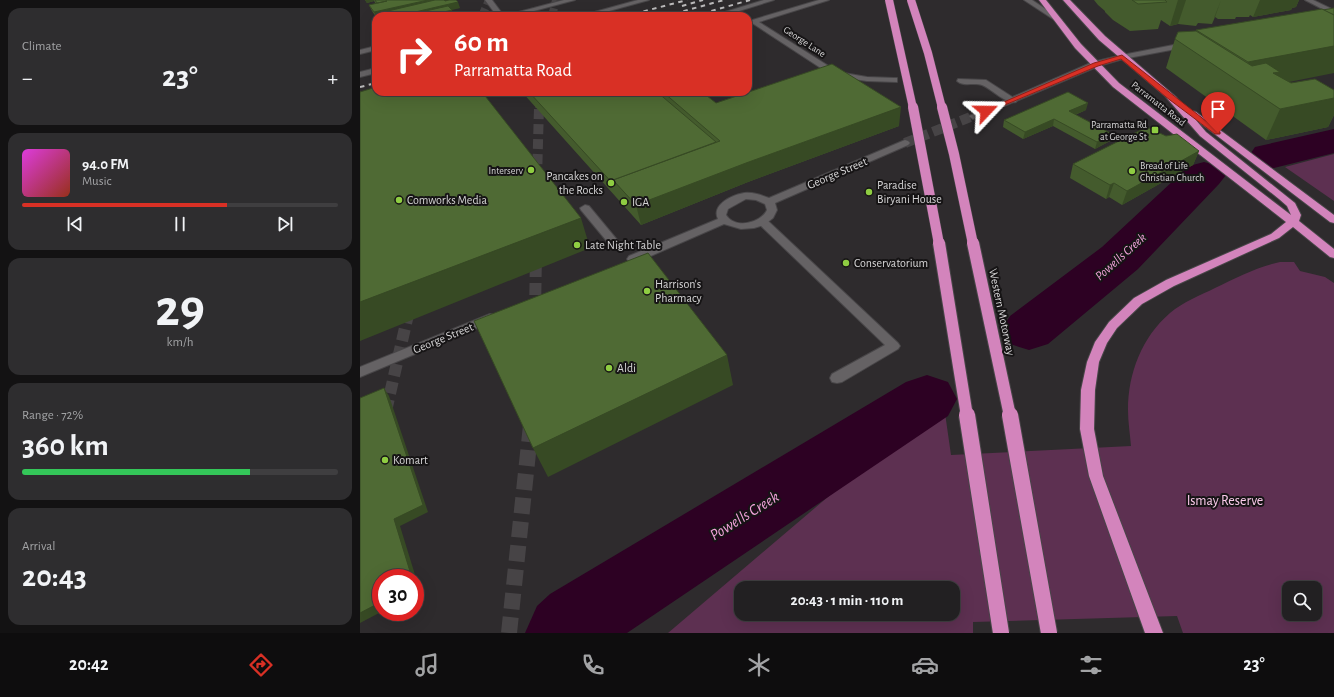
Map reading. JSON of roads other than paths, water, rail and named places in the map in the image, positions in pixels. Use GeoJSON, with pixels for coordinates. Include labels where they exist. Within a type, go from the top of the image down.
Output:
{"type":"FeatureCollection","features":[{"type":"Feature","properties":{"kind":"highway"},"geometry":{"type":"LineString","coordinates":[[888,0],[914,113],[945,274],[1001,633]]}},
{"type":"Feature","properties":{"kind":"highway","name":"Western Motorway"},"geometry":{"type":"LineString","coordinates":[[911,0],[928,53],[954,154],[1008,405],[1049,633]]}},
{"type":"Feature","properties":{"kind":"highway","name":"Parramatta Road"},"geometry":{"type":"LineString","coordinates":[[1042,0],[1078,46],[1116,85],[1334,254]]}},
{"type":"Feature","properties":{"kind":"highway","name":"Parramatta Road"},"geometry":{"type":"LineString","coordinates":[[1066,0],[1122,57],[1168,95],[1334,220]]}},
{"type":"Feature","properties":{"kind":"highway"},"geometry":{"type":"LineString","coordinates":[[1151,625],[1096,476],[1087,429],[1088,390],[1093,362],[1101,342],[1112,325],[1138,301],[1170,283],[1275,236],[1293,222],[1296,215],[1290,205],[1203,134],[1168,95]]}},
{"type":"Feature","properties":{"kind":"street"},"geometry":{"type":"LineString","coordinates":[[488,0],[498,12]]}},
{"type":"Feature","properties":{"kind":"street"},"geometry":{"type":"LineString","coordinates":[[522,12],[572,0]]}},
{"type":"Feature","properties":{"kind":"street"},"geometry":{"type":"LineString","coordinates":[[599,12],[646,0]]}},
{"type":"Feature","properties":{"kind":"street"},"geometry":{"type":"LineString","coordinates":[[729,12],[771,0]]}},
{"type":"Feature","properties":{"kind":"street","name":"George Lane"},"geometry":{"type":"LineString","coordinates":[[826,0],[753,21],[836,74],[867,79],[894,80]]}},
{"type":"Feature","properties":{"kind":"street"},"geometry":{"type":"LineString","coordinates":[[1027,0],[1058,20]]}},
{"type":"Feature","properties":{"kind":"street"},"geometry":{"type":"LineString","coordinates":[[1308,0],[1332,15]]}},
{"type":"Feature","properties":{"kind":"street"},"geometry":{"type":"LineString","coordinates":[[973,116],[1096,64],[1122,57],[1198,42]]}},
{"type":"Feature","properties":{"kind":"street"},"geometry":{"type":"LineString","coordinates":[[360,52],[372,49]]}},
{"type":"Feature","properties":{"kind":"street"},"geometry":{"type":"LineString","coordinates":[[360,75],[372,71]]}},
{"type":"Feature","properties":{"kind":"street"},"geometry":{"type":"LineString","coordinates":[[961,81],[983,82],[1012,100]]}},
{"type":"Feature","properties":{"kind":"street","name":"George Street"},"geometry":{"type":"LineString","coordinates":[[769,202],[905,143]]}},
{"type":"Feature","properties":{"kind":"street"},"geometry":{"type":"LineString","coordinates":[[751,196],[769,202],[772,210],[771,215],[763,222],[755,225],[736,226],[725,220],[722,216],[722,210],[724,206],[732,200],[751,196]]}},
{"type":"Feature","properties":{"kind":"street"},"geometry":{"type":"LineString","coordinates":[[585,208],[614,243]]}},
{"type":"Feature","properties":{"kind":"street"},"geometry":{"type":"LineString","coordinates":[[622,264],[725,220]]}},
{"type":"Feature","properties":{"kind":"street"},"geometry":{"type":"LineString","coordinates":[[763,222],[894,346],[837,378]]}},
{"type":"Feature","properties":{"kind":"street","name":"George Street"},"geometry":{"type":"LineString","coordinates":[[360,372],[504,313]]}},
{"type":"Feature","properties":{"kind":"waterway","name":"Powells Creek"},"geometry":{"type":"LineString","coordinates":[[1270,156],[1334,141]]}},
{"type":"Feature","properties":{"kind":"waterway","name":"Powells Creek"},"geometry":{"type":"LineString","coordinates":[[1029,330],[1120,258],[1204,175]]}},
{"type":"Feature","properties":{"kind":"waterway","name":"Powells Creek"},"geometry":{"type":"LineString","coordinates":[[564,633],[577,621],[927,399]]}},
{"type":"Feature","properties":{"kind":"tunnel"},"geometry":{"type":"LineString","coordinates":[[484,12],[489,0]]}},
{"type":"Feature","properties":{"kind":"tunnel"},"geometry":{"type":"LineString","coordinates":[[553,12],[556,0]]}},
{"type":"Feature","properties":{"kind":"tunnel"},"geometry":{"type":"LineString","coordinates":[[539,108],[540,96]]}},
{"type":"Feature","properties":{"kind":"tunnel"},"geometry":{"type":"LineString","coordinates":[[537,179],[539,107]]}},
{"type":"Feature","properties":{"kind":"tunnel"},"geometry":{"type":"LineString","coordinates":[[905,143],[973,116]]}},
{"type":"Feature","properties":{"kind":"tunnel"},"geometry":{"type":"LineString","coordinates":[[535,313],[536,255]]}},
{"type":"Feature","properties":{"kind":"tunnel"},"geometry":{"type":"LineString","coordinates":[[386,411],[410,306]]}},
{"type":"Feature","properties":{"kind":"tunnel"},"geometry":{"type":"LineString","coordinates":[[509,633],[531,425]]}},
{"type":"Feature","properties":{"kind":"railway"},"geometry":{"type":"LineString","coordinates":[[641,12],[687,0]]}},
{"type":"Feature","properties":{"kind":"railway"},"geometry":{"type":"LineString","coordinates":[[682,6],[703,0]]}},
{"type":"Feature","properties":{"kind":"railway"},"geometry":{"type":"LineString","coordinates":[[680,12],[724,0]]}},
{"type":"Feature","properties":{"kind":"railway"},"geometry":{"type":"LineString","coordinates":[[708,12],[750,0]]}},
{"type":"Feature","properties":{"kind":"railway"},"geometry":{"type":"LineString","coordinates":[[360,87],[372,84]]}},
{"type":"Feature","properties":{"kind":"place","name":"Parramatta Rd at George St"},"geometry":{"type":"Point","coordinates":[1155,130]}},
{"type":"Feature","properties":{"kind":"place","name":"Interserv"},"geometry":{"type":"Point","coordinates":[531,170]}},
{"type":"Feature","properties":{"kind":"place","name":"Bread of Life Christian Church"},"geometry":{"type":"Point","coordinates":[1132,171]}},
{"type":"Feature","properties":{"kind":"place","name":"Pancakes on the Rocks"},"geometry":{"type":"Point","coordinates":[611,183]}},
{"type":"Feature","properties":{"kind":"place","name":"Paradise Biryani House"},"geometry":{"type":"Point","coordinates":[869,192]}},
{"type":"Feature","properties":{"kind":"place","name":"Comworks Media"},"geometry":{"type":"Point","coordinates":[399,200]}},
{"type":"Feature","properties":{"kind":"place","name":"IGA"},"geometry":{"type":"Point","coordinates":[624,202]}},
{"type":"Feature","properties":{"kind":"place","name":"Late Night Table"},"geometry":{"type":"Point","coordinates":[577,245]}},
{"type":"Feature","properties":{"kind":"place","name":"Conservatorium"},"geometry":{"type":"Point","coordinates":[846,263]}},
{"type":"Feature","properties":{"kind":"place","name":"Harrison's Pharmacy"},"geometry":{"type":"Point","coordinates":[647,291]}},
{"type":"Feature","properties":{"kind":"place","name":"Aldi"},"geometry":{"type":"Point","coordinates":[609,368]}},
{"type":"Feature","properties":{"kind":"place","name":"Komart"},"geometry":{"type":"Point","coordinates":[385,460]}},
{"type":"Feature","properties":{"kind":"park label","name":"Ismay Reserve"},"geometry":{"type":"Point","coordinates":[1225,500]}}]}
